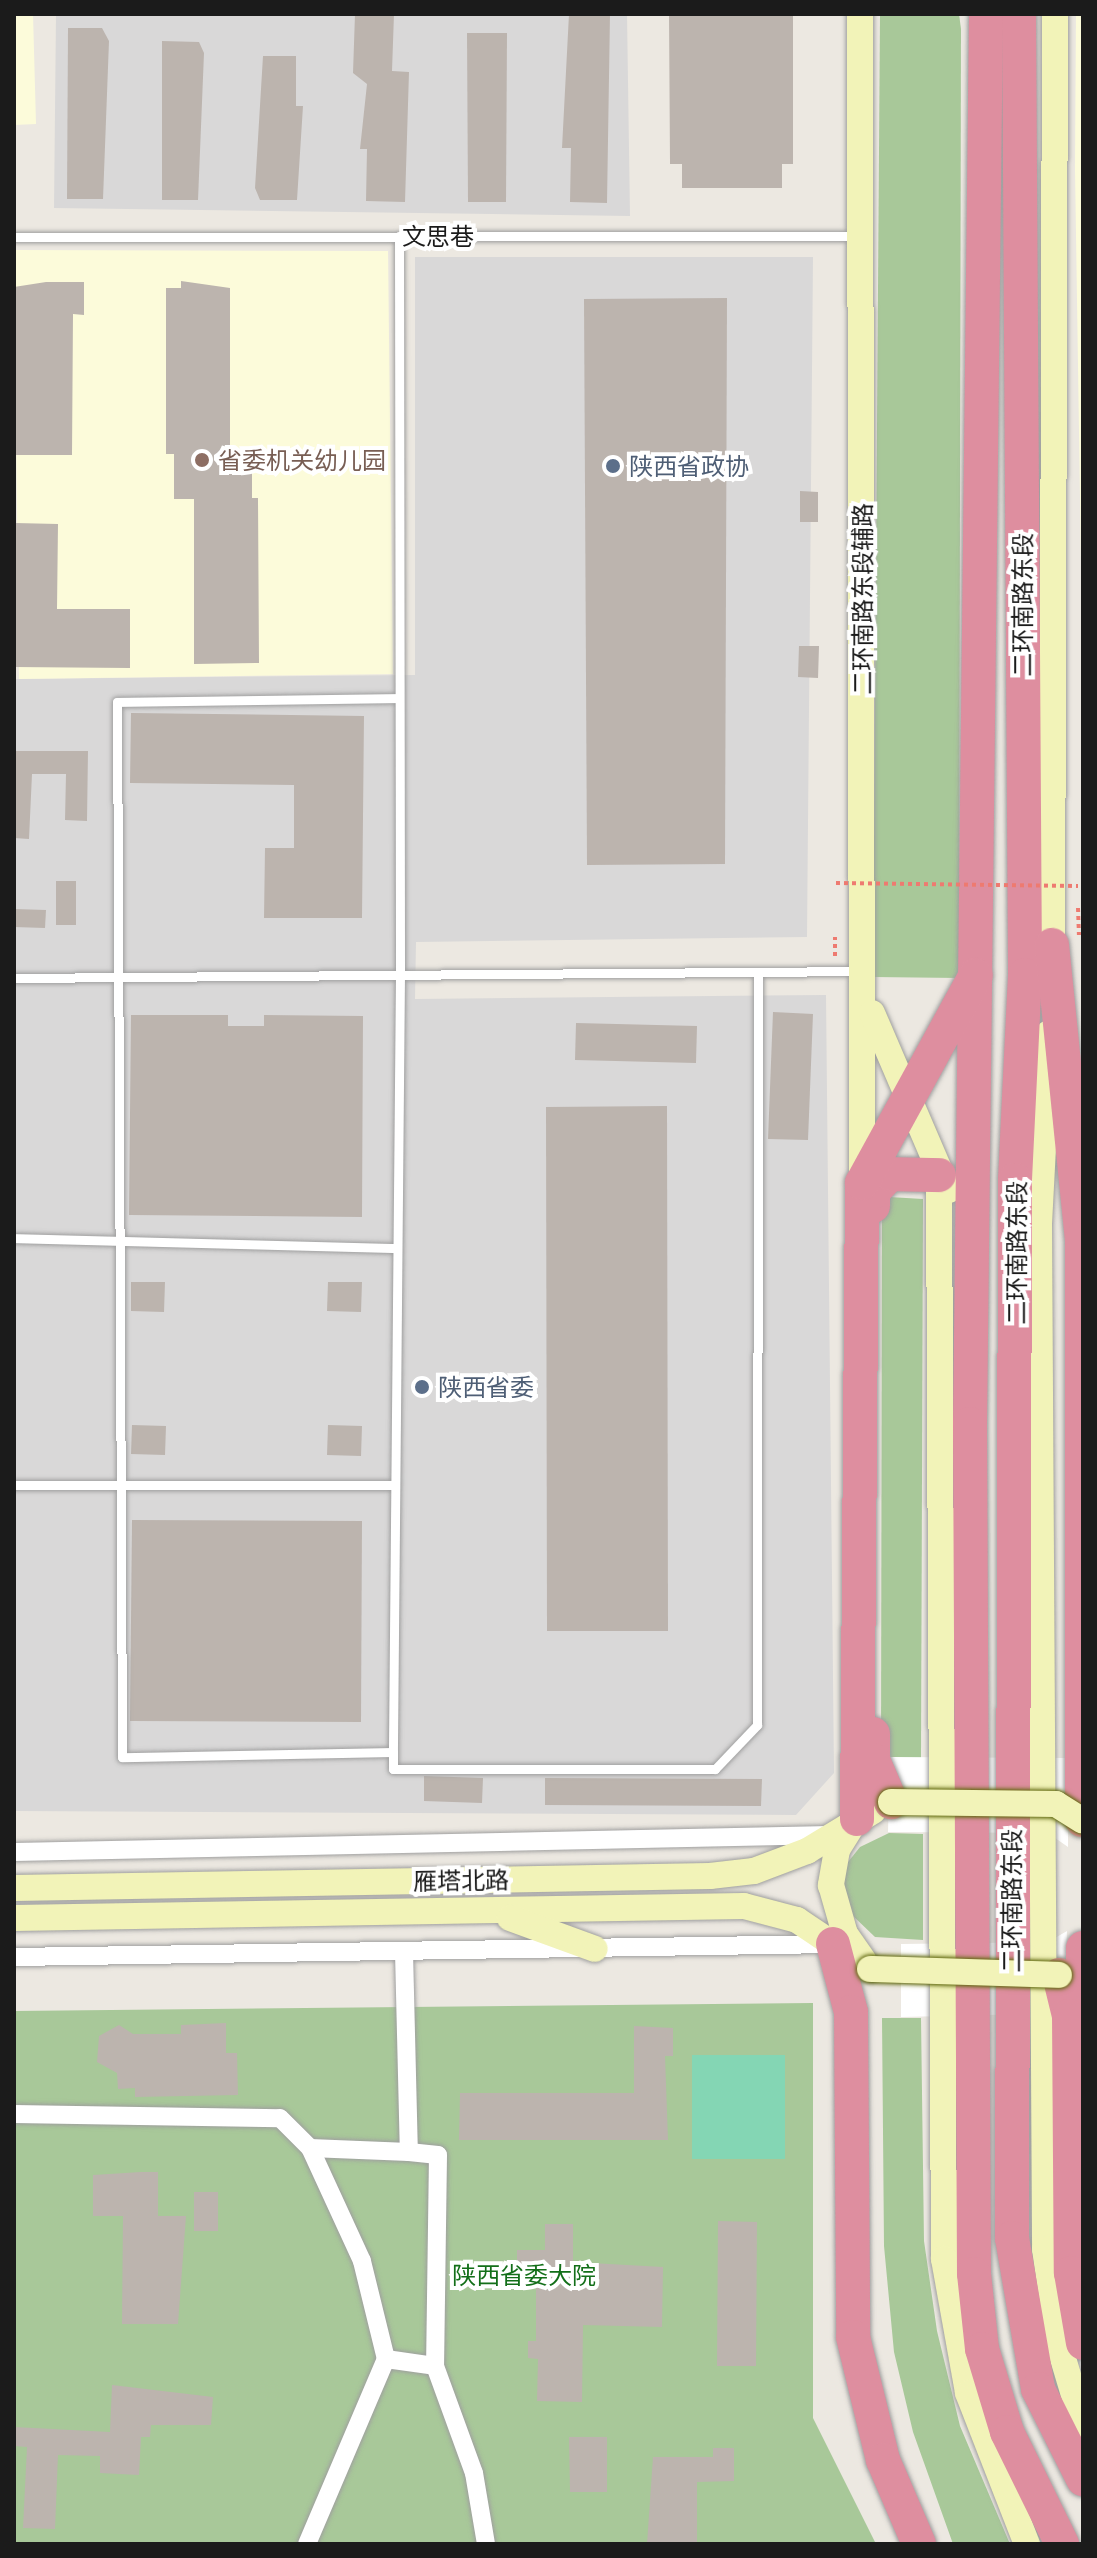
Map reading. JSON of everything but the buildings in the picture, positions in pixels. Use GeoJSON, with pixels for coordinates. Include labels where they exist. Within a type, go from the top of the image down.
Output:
{"type":"FeatureCollection","features":[{"type":"Feature","properties":{"kind":"highway","name":"二环南路东段"},"geometry":{"type":"LineString","coordinates":[[986,14],[976,1238],[974,2274],[982,2349],[1007,2432],[1062,2544]]}},
{"type":"Feature","properties":{"kind":"highway","name":"二环南路东段"},"geometry":{"type":"LineString","coordinates":[[1019,14],[1025,975],[1015,1180],[1012,2238],[1038,2389],[1083,2479]]}},
{"type":"Feature","properties":{"kind":"highway"},"geometry":{"type":"LineString","coordinates":[[1052,945],[1082,1238],[1083,1820]]}},
{"type":"Feature","properties":{"kind":"highway"},"geometry":{"type":"LineString","coordinates":[[844,1827],[862,1183],[907,1106],[980,968]]}},
{"type":"Feature","properties":{"kind":"highway"},"geometry":{"type":"LineString","coordinates":[[891,1802],[873,1760],[873,1192],[890,1174],[939,1175]]}},
{"type":"Feature","properties":{"kind":"highway"},"geometry":{"type":"LineString","coordinates":[[833,1944],[851,2012],[853,2337],[883,2460],[919,2544]]}},
{"type":"Feature","properties":{"kind":"highway"},"geometry":{"type":"LineString","coordinates":[[1083,1948],[1083,2015]]}},
{"type":"Feature","properties":{"kind":"highway"},"geometry":{"type":"LineString","coordinates":[[870,1969],[869,2294],[901,2450],[937,2544]]}},
{"type":"Feature","properties":{"kind":"highway"},"geometry":{"type":"LineString","coordinates":[[1059,1975],[1069,2016],[1071,2273],[1083,2343]]}},
{"type":"Feature","properties":{"kind":"main road","name":"二环南路东段辅路"},"geometry":{"type":"LineString","coordinates":[[860,14],[863,236],[862,1183]]}},
{"type":"Feature","properties":{"kind":"main road"},"geometry":{"type":"LineString","coordinates":[[1055,14],[1052,945],[1039,1223],[1045,2249],[1059,2345],[1083,2425]]}},
{"type":"Feature","properties":{"kind":"main road"},"geometry":{"type":"LineString","coordinates":[[862,970],[879,1041],[939,1175],[976,1238]]}},
{"type":"Feature","properties":{"kind":"main road"},"geometry":{"type":"LineString","coordinates":[[939,1175],[944,2259],[968,2393],[1027,2544]]}},
{"type":"Feature","properties":{"kind":"main road"},"geometry":{"type":"LineString","coordinates":[[891,1802],[1056,1804],[1083,1820]]}},
{"type":"Feature","properties":{"kind":"main road","name":"雁塔北路"},"geometry":{"type":"LineString","coordinates":[[14,1888],[710,1876],[754,1871],[891,1802]]}},
{"type":"Feature","properties":{"kind":"main road"},"geometry":{"type":"LineString","coordinates":[[844,1827],[831,1885],[845,1934],[870,1969],[1059,1975],[1083,1948]]}},
{"type":"Feature","properties":{"kind":"main road","name":"雁塔北路"},"geometry":{"type":"LineString","coordinates":[[14,1918],[495,1913],[744,1906],[797,1920],[870,1969]]}},
{"type":"Feature","properties":{"kind":"main road"},"geometry":{"type":"LineString","coordinates":[[495,1913],[595,1949]]}},
{"type":"Feature","properties":{"kind":"street"},"geometry":{"type":"LineString","coordinates":[[14,1852],[844,1827]]}},
{"type":"Feature","properties":{"kind":"street"},"geometry":{"type":"LineString","coordinates":[[14,1957],[833,1944]]}},
{"type":"Feature","properties":{"kind":"street"},"geometry":{"type":"LineString","coordinates":[[404,1952],[409,2152]]}},
{"type":"Feature","properties":{"kind":"street"},"geometry":{"type":"LineString","coordinates":[[15,2110],[280,2118],[310,2148],[362,2261],[386,2359],[307,2544]]}},
{"type":"Feature","properties":{"kind":"street"},"geometry":{"type":"LineString","coordinates":[[310,2148],[438,2155],[435,2366],[474,2473],[486,2544]]}},
{"type":"Feature","properties":{"kind":"street"},"geometry":{"type":"LineString","coordinates":[[386,2359],[435,2366]]}},
{"type":"Feature","properties":{"kind":"lane"},"geometry":{"type":"LineString","coordinates":[[399,236],[400,974],[393,1769],[715,1769],[757,1725],[758,972]]}},
{"type":"Feature","properties":{"kind":"lane","name":"文思巷"},"geometry":{"type":"LineString","coordinates":[[14,237],[863,236]]}},
{"type":"Feature","properties":{"kind":"lane"},"geometry":{"type":"LineString","coordinates":[[393,1752],[122,1757],[122,1242],[117,702],[399,698]]}},
{"type":"Feature","properties":{"kind":"lane"},"geometry":{"type":"LineString","coordinates":[[14,978],[862,970]]}},
{"type":"Feature","properties":{"kind":"lane"},"geometry":{"type":"LineString","coordinates":[[14,1238],[397,1248]]}},
{"type":"Feature","properties":{"kind":"lane"},"geometry":{"type":"LineString","coordinates":[[14,1485],[394,1485]]}},
{"type":"Feature","properties":{"kind":"path"},"geometry":{"type":"LineString","coordinates":[[836,883],[1078,886]]}},
{"type":"Feature","properties":{"kind":"shaded area"},"geometry":{"type":"Polygon","coordinates":[[[14,14],[33,14],[36,124],[14,125],[14,14]]]}},
{"type":"Feature","properties":{"kind":"shaded area"},"geometry":{"type":"Polygon","coordinates":[[[56,14],[627,14],[630,216],[54,208],[56,14]]]}},
{"type":"Feature","properties":{"kind":"shaded area"},"geometry":{"type":"Polygon","coordinates":[[[1076,14],[1083,14],[1083,693],[1075,169],[1076,14]]]}},
{"type":"Feature","properties":{"kind":"shaded area","name":"省委机关幼儿园"},"geometry":{"type":"Polygon","coordinates":[[[14,250],[388,251],[393,674],[19,679],[14,250]]]}},
{"type":"Feature","properties":{"kind":"shaded area","name":"陕西省委"},"geometry":{"type":"Polygon","coordinates":[[[415,257],[813,257],[807,937],[416,942],[415,999],[826,995],[834,1773],[796,1815],[14,1811],[14,679],[415,675],[415,257]]]}},
{"type":"Feature","properties":{"kind":"green space"},"geometry":{"type":"Polygon","coordinates":[[[880,14],[959,14],[961,29],[959,978],[873,977],[880,14]]]}},
{"type":"Feature","properties":{"kind":"green space"},"geometry":{"type":"Polygon","coordinates":[[[889,1197],[923,1199],[921,1758],[881,1758],[882,1205],[889,1197]]]}},
{"type":"Feature","properties":{"kind":"green space"},"geometry":{"type":"Polygon","coordinates":[[[889,1833],[923,1834],[923,1940],[875,1937],[851,1914],[843,1880],[848,1862],[860,1847],[889,1833]]]}},
{"type":"Feature","properties":{"kind":"green space","name":"陕西省委大院"},"geometry":{"type":"Polygon","coordinates":[[[813,2003],[813,2418],[876,2544],[14,2544],[14,2011],[813,2003]]]}},
{"type":"Feature","properties":{"kind":"green space"},"geometry":{"type":"Polygon","coordinates":[[[882,2018],[921,2018],[924,2241],[937,2331],[960,2426],[1010,2544],[953,2544],[913,2432],[894,2352],[884,2246],[882,2018]]]}},
{"type":"Feature","properties":{"kind":"green space"},"geometry":{"type":"Polygon","coordinates":[[[692,2055],[785,2055],[785,2159],[692,2159],[692,2055]]]}},
{"type":"Feature","properties":{"kind":"pier"},"geometry":{"type":"Polygon","coordinates":[[[890,1757],[1068,1758],[1068,1847],[1048,1833],[888,1832],[890,1757]]]}},
{"type":"Feature","properties":{"kind":"pier"},"geometry":{"type":"Polygon","coordinates":[[[1067,1931],[1064,2013],[901,2017],[901,1944],[1048,1942],[1067,1931]]]}},
{"type":"Feature","properties":{"kind":"place","name":"省委机关幼儿园"},"geometry":{"type":"Point","coordinates":[202,460]}},
{"type":"Feature","properties":{"kind":"place","name":"陕西省政协"},"geometry":{"type":"Point","coordinates":[613,466]}},
{"type":"Feature","properties":{"kind":"place","name":"陕西省委"},"geometry":{"type":"Point","coordinates":[422,1387]}}]}
